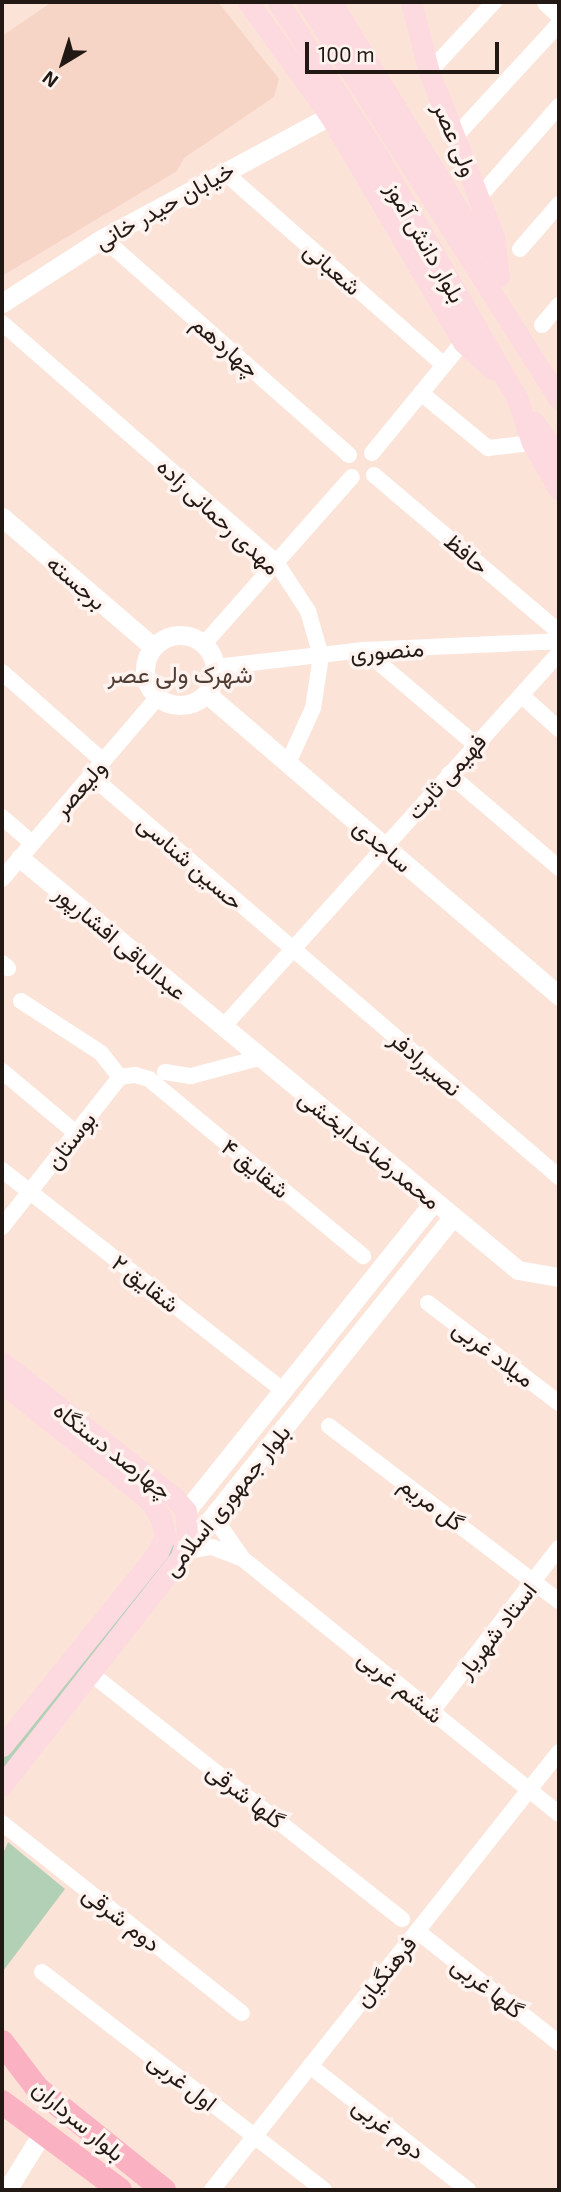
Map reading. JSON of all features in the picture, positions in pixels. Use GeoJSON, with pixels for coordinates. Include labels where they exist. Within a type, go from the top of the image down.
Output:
{"type":"FeatureCollection","features":[{"type":"Feature","properties":{"kind":"main road"},"geometry":{"type":"LineString","coordinates":[[248,2],[330,117],[463,342],[512,390],[559,458]]}},
{"type":"Feature","properties":{"kind":"main road","name":"بلوار دانش آموز"},"geometry":{"type":"LineString","coordinates":[[278,2],[379,158],[512,390],[532,443],[559,490]]}},
{"type":"Feature","properties":{"kind":"main road","name":"بلوار دانش آموز"},"geometry":{"type":"LineString","coordinates":[[307,2],[559,399]]}},
{"type":"Feature","properties":{"kind":"main road"},"geometry":{"type":"LineString","coordinates":[[331,2],[499,276],[532,344],[534,360]]}},
{"type":"Feature","properties":{"kind":"main road","name":"ولی عصر"},"geometry":{"type":"LineString","coordinates":[[411,2],[429,72],[454,138],[481,196],[494,237],[499,276]]}},
{"type":"Feature","properties":{"kind":"main road","name":"چهارصد دستگاه"},"geometry":{"type":"LineString","coordinates":[[2,1362],[173,1496],[186,1511],[187,1534],[183,1554]]}},
{"type":"Feature","properties":{"kind":"main road","name":"چهارصد دستگاه"},"geometry":{"type":"LineString","coordinates":[[2,1383],[149,1500],[162,1518],[165,1535]]}},
{"type":"Feature","properties":{"kind":"main road","name":"بلوار جمهوری اسلامی"},"geometry":{"type":"LineString","coordinates":[[2,1746],[158,1552],[165,1535]]}},
{"type":"Feature","properties":{"kind":"main road","name":"بلوار جمهوری اسلامی"},"geometry":{"type":"LineString","coordinates":[[2,1785],[183,1554]]}},
{"type":"Feature","properties":{"kind":"main road","name":"بلوار سرداران"},"geometry":{"type":"LineString","coordinates":[[2,2042],[37,2088],[164,2190]]}},
{"type":"Feature","properties":{"kind":"main road","name":"بلوار سرداران"},"geometry":{"type":"LineString","coordinates":[[2,2102],[44,2130],[120,2190]]}},
{"type":"Feature","properties":{"kind":"street"},"geometry":{"type":"LineString","coordinates":[[429,72],[494,2]]}},
{"type":"Feature","properties":{"kind":"street"},"geometry":{"type":"LineString","coordinates":[[546,2],[559,14]]}},
{"type":"Feature","properties":{"kind":"street"},"geometry":{"type":"LineString","coordinates":[[454,138],[559,24]]}},
{"type":"Feature","properties":{"kind":"street"},"geometry":{"type":"LineString","coordinates":[[481,196],[559,106]]}},
{"type":"Feature","properties":{"kind":"street","name":"خیابان حیدر خانی"},"geometry":{"type":"LineString","coordinates":[[2,303],[103,238],[223,171],[330,117]]}},
{"type":"Feature","properties":{"kind":"street","name":"شعبانی"},"geometry":{"type":"LineString","coordinates":[[223,171],[443,365]]}},
{"type":"Feature","properties":{"kind":"street"},"geometry":{"type":"LineString","coordinates":[[520,249],[559,204]]}},
{"type":"Feature","properties":{"kind":"street","name":"چهاردهم"},"geometry":{"type":"LineString","coordinates":[[103,238],[349,455]]}},
{"type":"Feature","properties":{"kind":"street"},"geometry":{"type":"LineString","coordinates":[[542,325],[559,305]]}},
{"type":"Feature","properties":{"kind":"street","name":"مهدی رحمانی زاده"},"geometry":{"type":"LineString","coordinates":[[2,323],[276,562],[308,611],[321,656],[313,708],[288,763]]}},
{"type":"Feature","properties":{"kind":"street"},"geometry":{"type":"LineString","coordinates":[[372,453],[463,342]]}},
{"type":"Feature","properties":{"kind":"street"},"geometry":{"type":"LineString","coordinates":[[421,393],[488,448],[532,443]]}},
{"type":"Feature","properties":{"kind":"street"},"geometry":{"type":"LineString","coordinates":[[360,449],[372,453],[377,463],[374,475],[363,481],[352,477],[346,466],[349,455],[360,449]]}},
{"type":"Feature","properties":{"kind":"street","name":"حافظ"},"geometry":{"type":"LineString","coordinates":[[374,475],[559,632]]}},
{"type":"Feature","properties":{"kind":"street"},"geometry":{"type":"LineString","coordinates":[[204,644],[352,477]]}},
{"type":"Feature","properties":{"kind":"street","name":"برجسته"},"geometry":{"type":"LineString","coordinates":[[2,517],[153,647]]}},
{"type":"Feature","properties":{"kind":"street"},"geometry":{"type":"LineString","coordinates":[[183,635],[204,644],[216,667],[207,694],[177,706],[157,698],[145,668],[153,647],[162,640],[183,635]]}},
{"type":"Feature","properties":{"kind":"street","name":"منصوری"},"geometry":{"type":"LineString","coordinates":[[216,667],[364,650],[559,641]]}},
{"type":"Feature","properties":{"kind":"street"},"geometry":{"type":"LineString","coordinates":[[364,650],[475,744]]}},
{"type":"Feature","properties":{"kind":"street","name":"فهیمی ثابت"},"geometry":{"type":"LineString","coordinates":[[223,1027],[559,653]]}},
{"type":"Feature","properties":{"kind":"street"},"geometry":{"type":"LineString","coordinates":[[2,672],[103,761]]}},
{"type":"Feature","properties":{"kind":"street","name":"ساجدی"},"geometry":{"type":"LineString","coordinates":[[207,694],[559,996]]}},
{"type":"Feature","properties":{"kind":"street"},"geometry":{"type":"LineString","coordinates":[[521,695],[559,729]]}},
{"type":"Feature","properties":{"kind":"street","name":"ولیعصر"},"geometry":{"type":"LineString","coordinates":[[2,879],[157,698]]}},
{"type":"Feature","properties":{"kind":"street"},"geometry":{"type":"LineString","coordinates":[[449,774],[559,869]]}},
{"type":"Feature","properties":{"kind":"street","name":"حسین شناسی"},"geometry":{"type":"LineString","coordinates":[[90,775],[292,949]]}},
{"type":"Feature","properties":{"kind":"street"},"geometry":{"type":"LineString","coordinates":[[2,817],[26,850]]}},
{"type":"Feature","properties":{"kind":"street","name":"عبدالباقی افشارپور"},"geometry":{"type":"LineString","coordinates":[[26,850],[223,1027]]}},
{"type":"Feature","properties":{"kind":"street","name":"نصیررادفر"},"geometry":{"type":"LineString","coordinates":[[292,949],[559,1177]]}},
{"type":"Feature","properties":{"kind":"street"},"geometry":{"type":"LineString","coordinates":[[21,1001],[101,1053],[120,1077]]}},
{"type":"Feature","properties":{"kind":"street","name":"محمدرضاخدابخشی"},"geometry":{"type":"LineString","coordinates":[[223,1027],[518,1270],[559,1277]]}},
{"type":"Feature","properties":{"kind":"street"},"geometry":{"type":"LineString","coordinates":[[165,1072],[191,1076],[259,1058]]}},
{"type":"Feature","properties":{"kind":"street"},"geometry":{"type":"LineString","coordinates":[[2,1071],[76,1133]]}},
{"type":"Feature","properties":{"kind":"street","name":"شقایق ۴"},"geometry":{"type":"LineString","coordinates":[[120,1077],[149,1079],[363,1256]]}},
{"type":"Feature","properties":{"kind":"street","name":"بوستان"},"geometry":{"type":"LineString","coordinates":[[2,1227],[120,1077]]}},
{"type":"Feature","properties":{"kind":"street","name":"شقایق ۲"},"geometry":{"type":"LineString","coordinates":[[2,1170],[283,1390]]}},
{"type":"Feature","properties":{"kind":"street","name":"بلوار جمهوری اسلامی"},"geometry":{"type":"LineString","coordinates":[[186,1511],[434,1201]]}},
{"type":"Feature","properties":{"kind":"street","name":"بلوار جمهوری اسلامی"},"geometry":{"type":"LineString","coordinates":[[183,1554],[453,1217]]}},
{"type":"Feature","properties":{"kind":"street","name":"میلاد غربی"},"geometry":{"type":"LineString","coordinates":[[428,1303],[559,1403]]}},
{"type":"Feature","properties":{"kind":"street","name":"گل مریم"},"geometry":{"type":"LineString","coordinates":[[329,1426],[559,1601]]}},
{"type":"Feature","properties":{"kind":"street"},"geometry":{"type":"LineString","coordinates":[[220,1508],[221,1528],[243,1559]]}},
{"type":"Feature","properties":{"kind":"street"},"geometry":{"type":"LineString","coordinates":[[183,1554],[212,1547],[243,1559]]}},
{"type":"Feature","properties":{"kind":"street","name":"استاد شهریار"},"geometry":{"type":"LineString","coordinates":[[432,1711],[559,1548]]}},
{"type":"Feature","properties":{"kind":"street","name":"ششم غربی"},"geometry":{"type":"LineString","coordinates":[[243,1559],[559,1814]]}},
{"type":"Feature","properties":{"kind":"street","name":"گلها شرقی"},"geometry":{"type":"LineString","coordinates":[[89,1672],[402,1919]]}},
{"type":"Feature","properties":{"kind":"street","name":"فرهنگیان"},"geometry":{"type":"LineString","coordinates":[[212,2190],[559,1752]]}},
{"type":"Feature","properties":{"kind":"street","name":"دوم شرقی"},"geometry":{"type":"LineString","coordinates":[[2,1823],[242,2012]]}},
{"type":"Feature","properties":{"kind":"street","name":"گلها غربی"},"geometry":{"type":"LineString","coordinates":[[417,1931],[559,2043]]}},
{"type":"Feature","properties":{"kind":"street","name":"اول غربی"},"geometry":{"type":"LineString","coordinates":[[42,1972],[324,2190]]}},
{"type":"Feature","properties":{"kind":"street","name":"دوم غربی"},"geometry":{"type":"LineString","coordinates":[[310,2066],[468,2190]]}},
{"type":"Feature","properties":{"kind":"street"},"geometry":{"type":"LineString","coordinates":[[5,2189],[44,2130]]}},
{"type":"Feature","properties":{"kind":"shaded area"},"geometry":{"type":"Polygon","coordinates":[[[52,2],[218,2],[279,79],[274,97],[184,158],[177,171],[2,276],[2,36],[52,2]]]}},
{"type":"Feature","properties":{"kind":"green space"},"geometry":{"type":"Polygon","coordinates":[[[182,1540],[2,1773],[2,1755],[168,1548],[182,1540]]]}},
{"type":"Feature","properties":{"kind":"green space"},"geometry":{"type":"Polygon","coordinates":[[[8,1842],[65,1889],[3,1971],[2,1856],[8,1842]]]}},
{"type":"Feature","properties":{"kind":"district","name":"شهرک ولی عصر"},"geometry":{"type":"Point","coordinates":[180,674]}}]}
